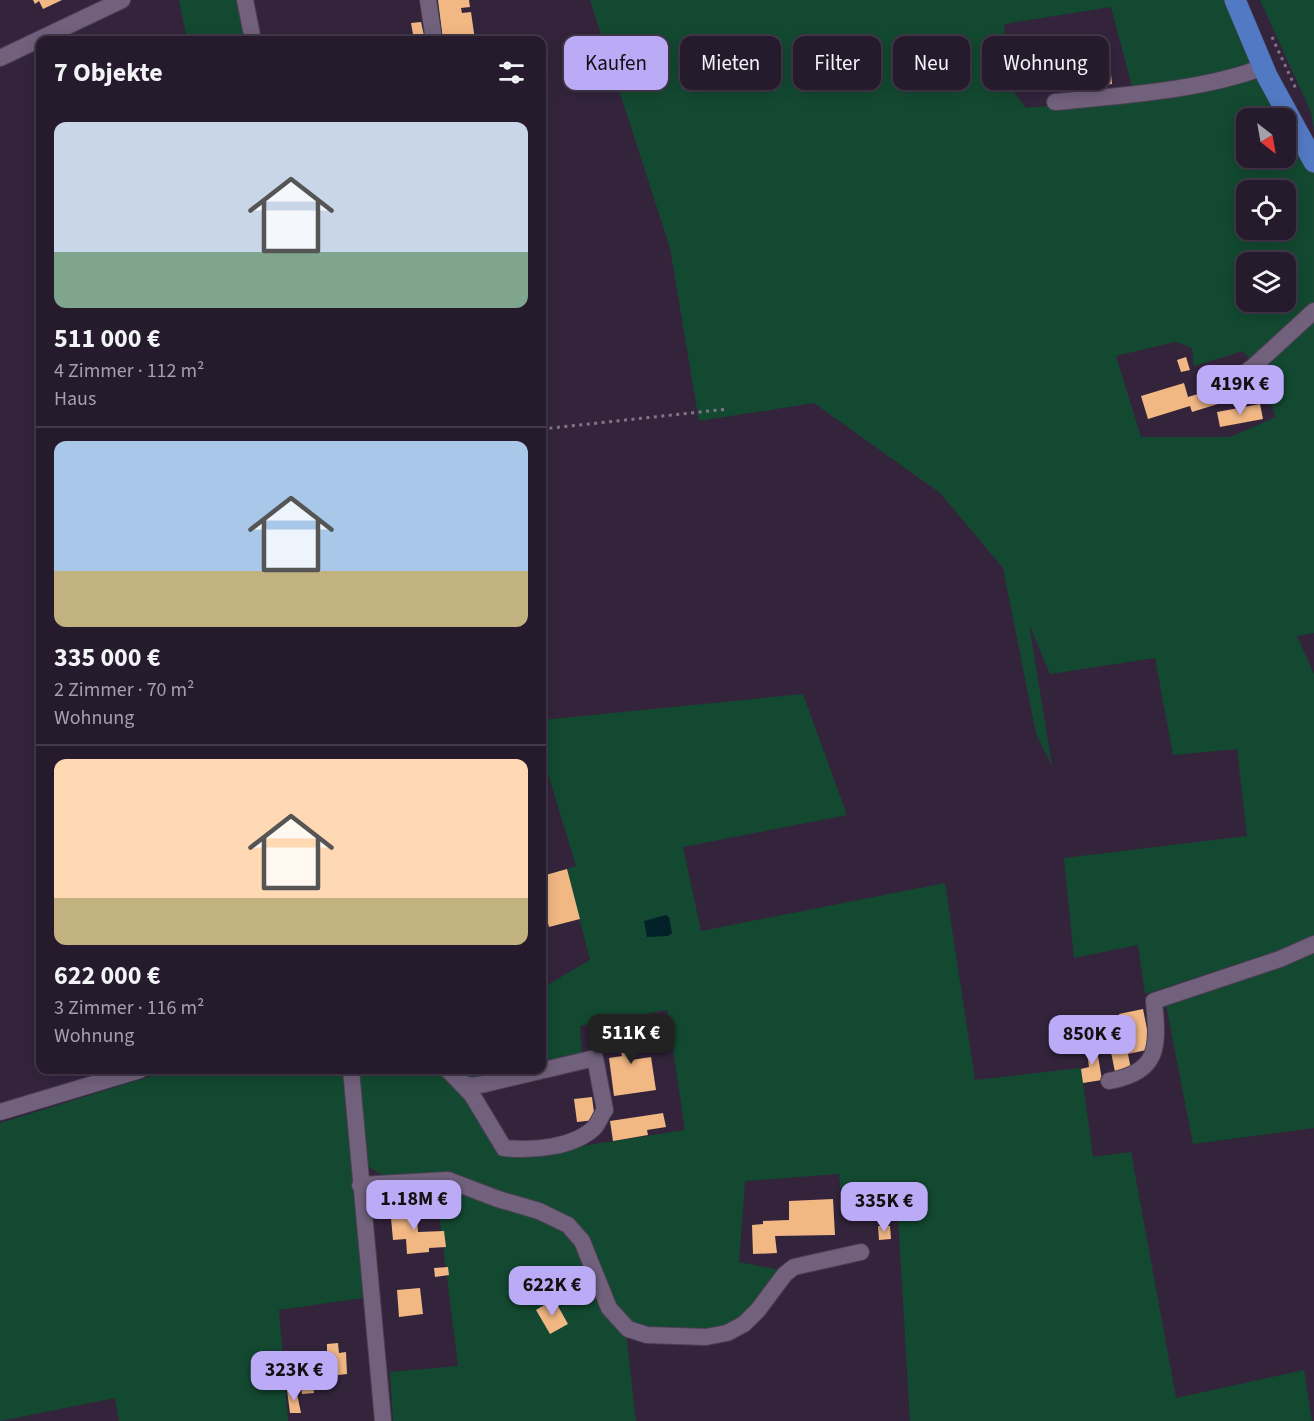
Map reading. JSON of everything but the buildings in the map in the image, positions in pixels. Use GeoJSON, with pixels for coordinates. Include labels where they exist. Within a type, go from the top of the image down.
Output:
{"type":"FeatureCollection","features":[{"type":"Feature","properties":{"kind":"main road"},"geometry":{"type":"LineString","coordinates":[[1235,0],[1263,67],[1314,162]]}},
{"type":"Feature","properties":{"kind":"street"},"geometry":{"type":"LineString","coordinates":[[46,36],[122,0]]}},
{"type":"Feature","properties":{"kind":"street"},"geometry":{"type":"LineString","coordinates":[[245,0],[252,36]]}},
{"type":"Feature","properties":{"kind":"street"},"geometry":{"type":"LineString","coordinates":[[428,0],[433,36]]}},
{"type":"Feature","properties":{"kind":"street"},"geometry":{"type":"LineString","coordinates":[[0,58],[36,41]]}},
{"type":"Feature","properties":{"kind":"street"},"geometry":{"type":"LineString","coordinates":[[1055,102],[1180,86],[1237,75],[1263,67]]}},
{"type":"Feature","properties":{"kind":"street"},"geometry":{"type":"LineString","coordinates":[[1233,382],[1254,366],[1314,311]]}},
{"type":"Feature","properties":{"kind":"street"},"geometry":{"type":"LineString","coordinates":[[1109,1081],[1128,1077],[1140,1071],[1150,1062],[1157,1033],[1154,1001],[1280,959],[1314,944]]}},
{"type":"Feature","properties":{"kind":"street"},"geometry":{"type":"LineString","coordinates":[[452,1074],[462,1083],[504,1148],[531,1149],[578,1138],[595,1126],[604,1110],[596,1058],[546,1070]]}},
{"type":"Feature","properties":{"kind":"street"},"geometry":{"type":"LineString","coordinates":[[0,1113],[127,1074]]}},
{"type":"Feature","properties":{"kind":"street"},"geometry":{"type":"LineString","coordinates":[[351,1074],[383,1421]]}},
{"type":"Feature","properties":{"kind":"street"},"geometry":{"type":"LineString","coordinates":[[462,1083],[471,1086],[528,1074]]}},
{"type":"Feature","properties":{"kind":"street"},"geometry":{"type":"LineString","coordinates":[[360,1185],[448,1180],[498,1199],[539,1211],[568,1225],[582,1241],[609,1308],[628,1329],[647,1335],[706,1337],[727,1333],[744,1324],[758,1310],[785,1274],[794,1267],[861,1252]]}},
{"type":"Feature","properties":{"kind":"path"},"geometry":{"type":"LineString","coordinates":[[1270,33],[1298,93]]}},
{"type":"Feature","properties":{"kind":"path"},"geometry":{"type":"LineString","coordinates":[[546,429],[728,409]]}},
{"type":"Feature","properties":{"kind":"green space"},"geometry":{"type":"Polygon","coordinates":[[[179,0],[238,0],[243,36],[186,36],[179,0]]]}},
{"type":"Feature","properties":{"kind":"green space"},"geometry":{"type":"Polygon","coordinates":[[[590,0],[1228,0],[1256,65],[1133,90],[1111,7],[1004,24],[1005,36],[982,36],[982,90],[1012,90],[1026,108],[1135,97],[1258,75],[1277,108],[1236,108],[1236,168],[1296,168],[1296,140],[1314,171],[1314,304],[1251,361],[1243,351],[1194,366],[1192,348],[1175,342],[1116,356],[1141,437],[1230,437],[1276,417],[1256,371],[1314,318],[1314,633],[1297,636],[1314,674],[1314,939],[1145,994],[1138,945],[1074,958],[1064,858],[1247,836],[1237,749],[1173,755],[1155,658],[1050,674],[1029,624],[1052,766],[1036,734],[1003,568],[940,493],[814,403],[699,421],[670,248],[619,90],[668,90],[668,36],[602,36],[590,0]]]}},
{"type":"Feature","properties":{"kind":"green space"},"geometry":{"type":"Polygon","coordinates":[[[1260,0],[1314,0],[1314,131],[1311,112],[1260,0]]]}},
{"type":"Feature","properties":{"kind":"green space"},"geometry":{"type":"Polygon","coordinates":[[[803,694],[847,815],[683,847],[701,931],[945,883],[975,1080],[1081,1068],[1093,1157],[1131,1152],[1176,1398],[1304,1370],[1312,1421],[910,1421],[898,1217],[872,1218],[871,1198],[842,1201],[839,1174],[745,1181],[739,1262],[779,1270],[753,1307],[734,1321],[704,1331],[689,1332],[673,1332],[625,1324],[636,1421],[393,1421],[390,1372],[458,1366],[434,1174],[386,1177],[367,1166],[357,1074],[512,1074],[463,1089],[505,1153],[530,1154],[685,1130],[667,1010],[580,1026],[582,1053],[546,1064],[546,986],[590,960],[567,869],[576,866],[546,767],[546,720],[803,694]]]}},
{"type":"Feature","properties":{"kind":"green space"},"geometry":{"type":"Polygon","coordinates":[[[1314,948],[1314,1128],[1193,1144],[1165,1000],[1314,948]]]}},
{"type":"Feature","properties":{"kind":"green space"},"geometry":{"type":"Polygon","coordinates":[[[158,1074],[342,1074],[363,1298],[279,1310],[288,1421],[119,1421],[115,1398],[0,1421],[0,1123],[158,1074]]]}},
{"type":"Feature","properties":{"kind":"water"},"geometry":{"type":"Polygon","coordinates":[[[666,915],[669,917],[672,933],[668,936],[647,937],[644,921],[666,915]]]}}]}
